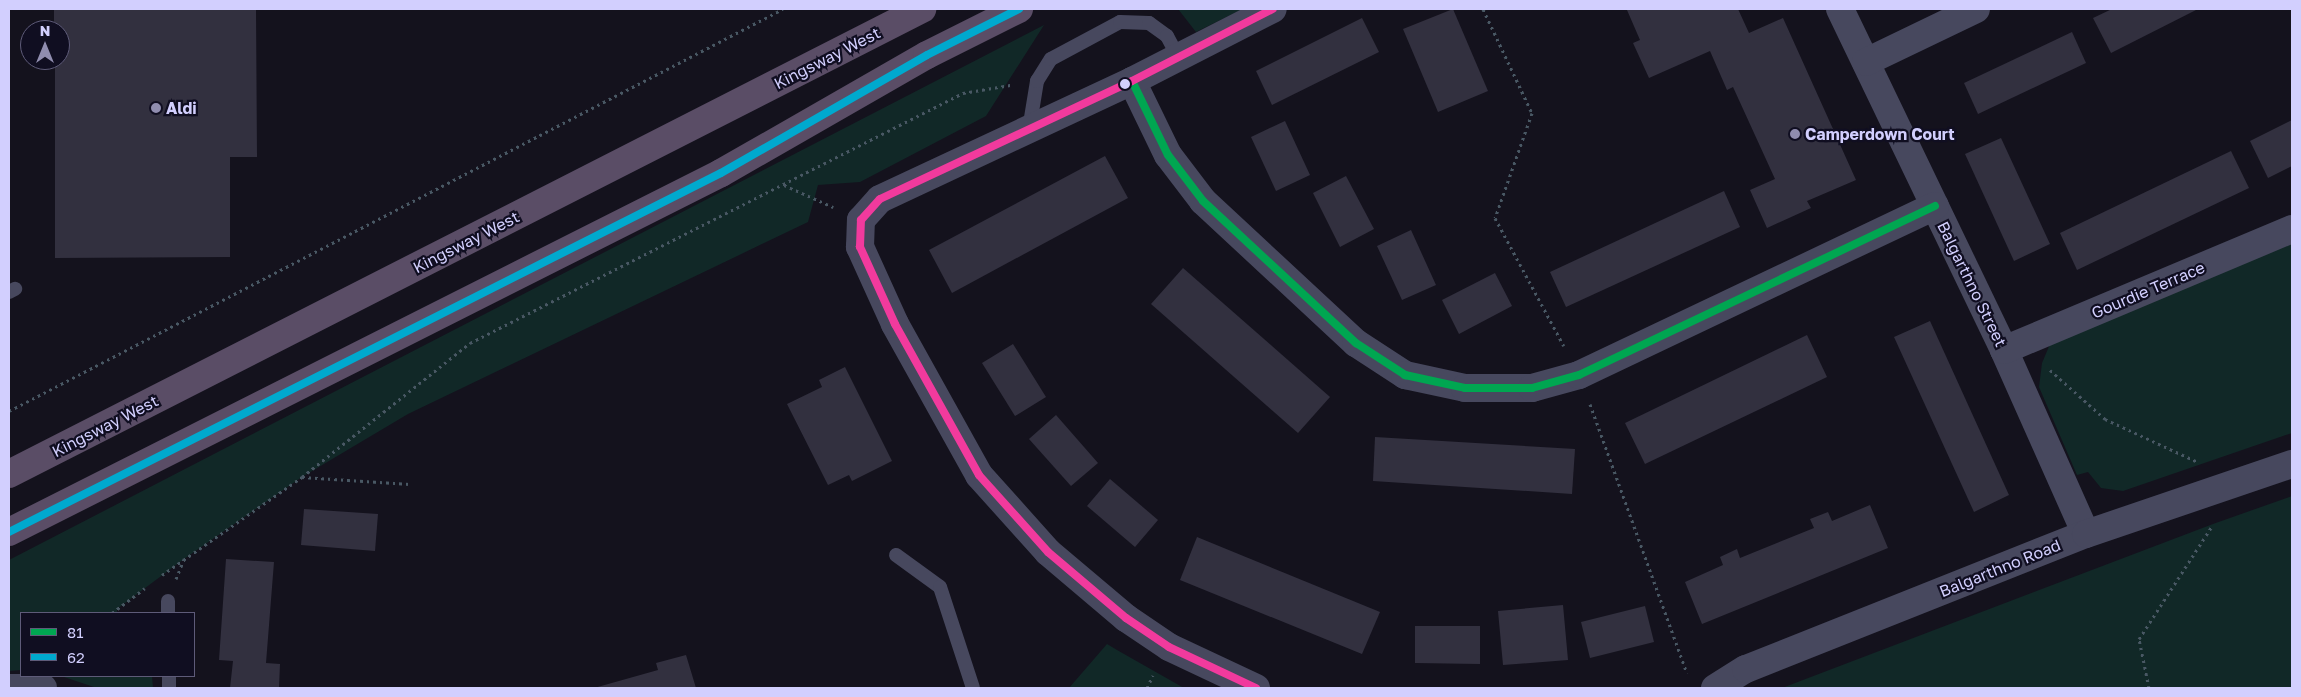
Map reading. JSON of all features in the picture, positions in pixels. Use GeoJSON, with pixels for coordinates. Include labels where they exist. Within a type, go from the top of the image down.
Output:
{"type":"FeatureCollection","features":[{"type":"Feature","properties":{"kind":"highway","name":"Kingsway West"},"geometry":{"type":"LineString","coordinates":[[9,474],[922,9]]}},
{"type":"Feature","properties":{"kind":"highway"},"geometry":{"type":"LineString","coordinates":[[9,532],[721,173],[927,55],[1019,9]]}},
{"type":"Feature","properties":{"kind":"street"},"geometry":{"type":"LineString","coordinates":[[1256,688],[1169,647],[1126,618],[1048,552],[979,475],[895,324],[860,247],[861,220],[880,199],[1132,81],[1274,9]]}},
{"type":"Feature","properties":{"kind":"street","name":"Balgarthno Street"},"geometry":{"type":"LineString","coordinates":[[1840,9],[2004,350],[2086,534]]}},
{"type":"Feature","properties":{"kind":"street"},"geometry":{"type":"LineString","coordinates":[[1866,62],[1976,9]]}},
{"type":"Feature","properties":{"kind":"street"},"geometry":{"type":"LineString","coordinates":[[1132,81],[1168,155],[1203,201],[1356,343],[1405,375],[1465,388],[1532,388],[1579,375],[1935,206]]}},
{"type":"Feature","properties":{"kind":"street","name":"Gourdie Terrace"},"geometry":{"type":"LineString","coordinates":[[2004,350],[2292,229]]}},
{"type":"Feature","properties":{"kind":"street","name":"Balgarthno Road"},"geometry":{"type":"LineString","coordinates":[[1715,688],[1746,669],[2086,534],[2292,464]]}},
{"type":"Feature","properties":{"kind":"street"},"geometry":{"type":"LineString","coordinates":[[9,688],[43,688]]}},
{"type":"Feature","properties":{"kind":"lane"},"geometry":{"type":"LineString","coordinates":[[1029,130],[1037,81],[1051,59],[1120,22],[1149,23],[1167,36],[1178,57]]}},
{"type":"Feature","properties":{"kind":"lane"},"geometry":{"type":"LineString","coordinates":[[896,555],[940,587],[973,688]]}},
{"type":"Feature","properties":{"kind":"path"},"geometry":{"type":"LineString","coordinates":[[9,412],[783,9]]}},
{"type":"Feature","properties":{"kind":"path"},"geometry":{"type":"LineString","coordinates":[[154,581],[302,476],[470,343],[963,93],[1037,81]]}},
{"type":"Feature","properties":{"kind":"path"},"geometry":{"type":"LineString","coordinates":[[784,184],[861,220]]}},
{"type":"Feature","properties":{"kind":"path"},"geometry":{"type":"LineString","coordinates":[[302,476],[410,484]]}},
{"type":"Feature","properties":{"kind":"path"},"geometry":{"type":"LineString","coordinates":[[113,612],[146,587]]}},
{"type":"Feature","properties":{"kind":"green space"},"geometry":{"type":"Polygon","coordinates":[[[1178,9],[1243,9],[1196,32],[1178,9]]]}},
{"type":"Feature","properties":{"kind":"green space"},"geometry":{"type":"Polygon","coordinates":[[[1044,25],[986,116],[860,182],[818,185],[808,222],[408,414],[302,477],[184,559],[117,609],[117,612],[20,612],[20,670],[9,671],[9,560],[1044,25]]]}},
{"type":"Feature","properties":{"kind":"green space"},"geometry":{"type":"Polygon","coordinates":[[[2292,243],[2292,433],[2123,491],[2101,488],[2088,472],[2077,475],[2039,387],[2042,363],[2050,344],[2292,243]]]}},
{"type":"Feature","properties":{"kind":"green space"},"geometry":{"type":"Polygon","coordinates":[[[2292,496],[2292,688],[1782,688],[2213,524],[2292,496]]]}},
{"type":"Feature","properties":{"kind":"green space"},"geometry":{"type":"Polygon","coordinates":[[[1107,644],[1117,650],[1184,688],[1069,688],[1107,644]]]}},
{"type":"Feature","properties":{"kind":"green space"},"geometry":{"type":"Polygon","coordinates":[[[64,677],[152,677],[153,688],[97,688],[64,677]]]}},
{"type":"Feature","properties":{"kind":"building","name":"Aldi"},"geometry":{"type":"Polygon","coordinates":[[[54,9],[256,9],[257,157],[230,157],[230,257],[55,258],[55,70],[70,70],[70,20],[54,20],[54,9]]]}},
{"type":"Feature","properties":{"kind":"building"},"geometry":{"type":"Polygon","coordinates":[[[1453,9],[1488,91],[1438,112],[1403,29],[1453,9]]]}},
{"type":"Feature","properties":{"kind":"building","name":"Camperdown Court"},"geometry":{"type":"Polygon","coordinates":[[[1738,9],[1749,33],[1783,18],[1856,180],[1807,201],[1811,208],[1767,228],[1750,190],[1775,179],[1733,87],[1727,90],[1710,51],[1649,78],[1633,43],[1640,40],[1627,10],[1738,9]]]}},
{"type":"Feature","properties":{"kind":"building"},"geometry":{"type":"Polygon","coordinates":[[[2112,9],[2198,9],[2111,53],[2093,18],[2112,9]]]}},
{"type":"Feature","properties":{"kind":"building"},"geometry":{"type":"Polygon","coordinates":[[[1362,18],[1379,52],[1272,105],[1256,71],[1362,18]]]}},
{"type":"Feature","properties":{"kind":"building"},"geometry":{"type":"Polygon","coordinates":[[[2072,32],[2086,63],[1978,114],[1964,83],[2072,32]]]}},
{"type":"Feature","properties":{"kind":"building"},"geometry":{"type":"Polygon","coordinates":[[[2292,120],[2292,166],[2268,178],[2250,141],[2292,120]]]}},
{"type":"Feature","properties":{"kind":"building"},"geometry":{"type":"Polygon","coordinates":[[[1285,121],[1310,175],[1276,191],[1251,137],[1285,121]]]}},
{"type":"Feature","properties":{"kind":"building"},"geometry":{"type":"Polygon","coordinates":[[[2001,138],[2050,244],[2014,261],[1965,154],[2001,138]]]}},
{"type":"Feature","properties":{"kind":"building"},"geometry":{"type":"Polygon","coordinates":[[[2231,151],[2249,188],[2077,270],[2060,233],[2231,151]]]}},
{"type":"Feature","properties":{"kind":"building"},"geometry":{"type":"Polygon","coordinates":[[[1105,156],[1128,198],[952,293],[929,250],[1105,156]]]}},
{"type":"Feature","properties":{"kind":"building"},"geometry":{"type":"Polygon","coordinates":[[[1346,176],[1374,229],[1340,247],[1313,193],[1346,176]]]}},
{"type":"Feature","properties":{"kind":"building"},"geometry":{"type":"Polygon","coordinates":[[[1724,191],[1740,227],[1566,307],[1550,272],[1724,191]]]}},
{"type":"Feature","properties":{"kind":"building"},"geometry":{"type":"Polygon","coordinates":[[[1411,230],[1436,285],[1402,300],[1377,246],[1411,230]]]}},
{"type":"Feature","properties":{"kind":"building"},"geometry":{"type":"Polygon","coordinates":[[[1183,268],[1330,397],[1298,433],[1151,304],[1183,268]]]}},
{"type":"Feature","properties":{"kind":"building"},"geometry":{"type":"Polygon","coordinates":[[[1495,273],[1512,306],[1459,334],[1442,300],[1495,273]]]}},
{"type":"Feature","properties":{"kind":"building"},"geometry":{"type":"Polygon","coordinates":[[[1930,321],[2009,495],[1974,512],[1894,337],[1930,321]]]}},
{"type":"Feature","properties":{"kind":"building"},"geometry":{"type":"Polygon","coordinates":[[[1807,335],[1827,377],[1645,464],[1625,423],[1807,335]]]}},
{"type":"Feature","properties":{"kind":"building"},"geometry":{"type":"Polygon","coordinates":[[[1013,344],[1046,397],[1015,416],[982,363],[1013,344]]]}},
{"type":"Feature","properties":{"kind":"building"},"geometry":{"type":"Polygon","coordinates":[[[845,367],[892,461],[852,481],[849,475],[828,485],[787,404],[822,387],[819,380],[845,367]]]}},
{"type":"Feature","properties":{"kind":"building"},"geometry":{"type":"Polygon","coordinates":[[[1056,415],[1098,463],[1071,486],[1029,439],[1056,415]]]}},
{"type":"Feature","properties":{"kind":"building"},"geometry":{"type":"Polygon","coordinates":[[[1375,437],[1575,449],[1572,494],[1373,481],[1375,437]]]}},
{"type":"Feature","properties":{"kind":"building"},"geometry":{"type":"Polygon","coordinates":[[[1110,479],[1158,520],[1135,547],[1087,506],[1110,479]]]}},
{"type":"Feature","properties":{"kind":"building"},"geometry":{"type":"Polygon","coordinates":[[[1870,505],[1888,548],[1702,624],[1685,582],[1723,565],[1720,557],[1737,549],[1740,558],[1814,528],[1810,519],[1828,512],[1832,521],[1870,505]]]}},
{"type":"Feature","properties":{"kind":"building"},"geometry":{"type":"Polygon","coordinates":[[[304,509],[378,514],[375,551],[301,545],[304,509]]]}},
{"type":"Feature","properties":{"kind":"building"},"geometry":{"type":"Polygon","coordinates":[[[1197,537],[1380,612],[1362,654],[1180,580],[1197,537]]]}},
{"type":"Feature","properties":{"kind":"building"},"geometry":{"type":"Polygon","coordinates":[[[226,559],[274,562],[266,663],[280,664],[279,688],[230,688],[233,661],[219,660],[226,559]]]}},
{"type":"Feature","properties":{"kind":"building"},"geometry":{"type":"Polygon","coordinates":[[[1563,605],[1568,660],[1503,665],[1498,611],[1563,605]]]}},
{"type":"Feature","properties":{"kind":"building"},"geometry":{"type":"Polygon","coordinates":[[[1645,606],[1654,642],[1590,658],[1581,622],[1645,606]]]}},
{"type":"Feature","properties":{"kind":"building"},"geometry":{"type":"Polygon","coordinates":[[[1415,626],[1480,626],[1480,664],[1415,663],[1415,626]]]}},
{"type":"Feature","properties":{"kind":"building"},"geometry":{"type":"Polygon","coordinates":[[[686,655],[696,688],[594,688],[658,670],[656,663],[686,655]]]}},
{"type":"Feature","properties":{"kind":"transit line","name":"62"},"geometry":{"type":"LineString","coordinates":[[9,532],[721,173],[927,55],[1019,9]]}},
{"type":"Feature","properties":{"kind":"transit line"},"geometry":{"type":"LineString","coordinates":[[1256,688],[1169,647],[1126,618],[1048,552],[979,475],[895,324],[860,247],[861,220],[880,199],[1132,81],[1273,9]]}},
{"type":"Feature","properties":{"kind":"transit line","name":"81"},"geometry":{"type":"LineString","coordinates":[[1132,81],[1168,155],[1203,201],[1356,343],[1405,375],[1465,388],[1532,388],[1579,375],[1935,206]]}},
{"type":"Feature","properties":{"kind":"place","name":"Aldi"},"geometry":{"type":"Point","coordinates":[156,108]}},
{"type":"Feature","properties":{"kind":"place","name":"Camperdown Court"},"geometry":{"type":"Point","coordinates":[1795,134]}}]}
